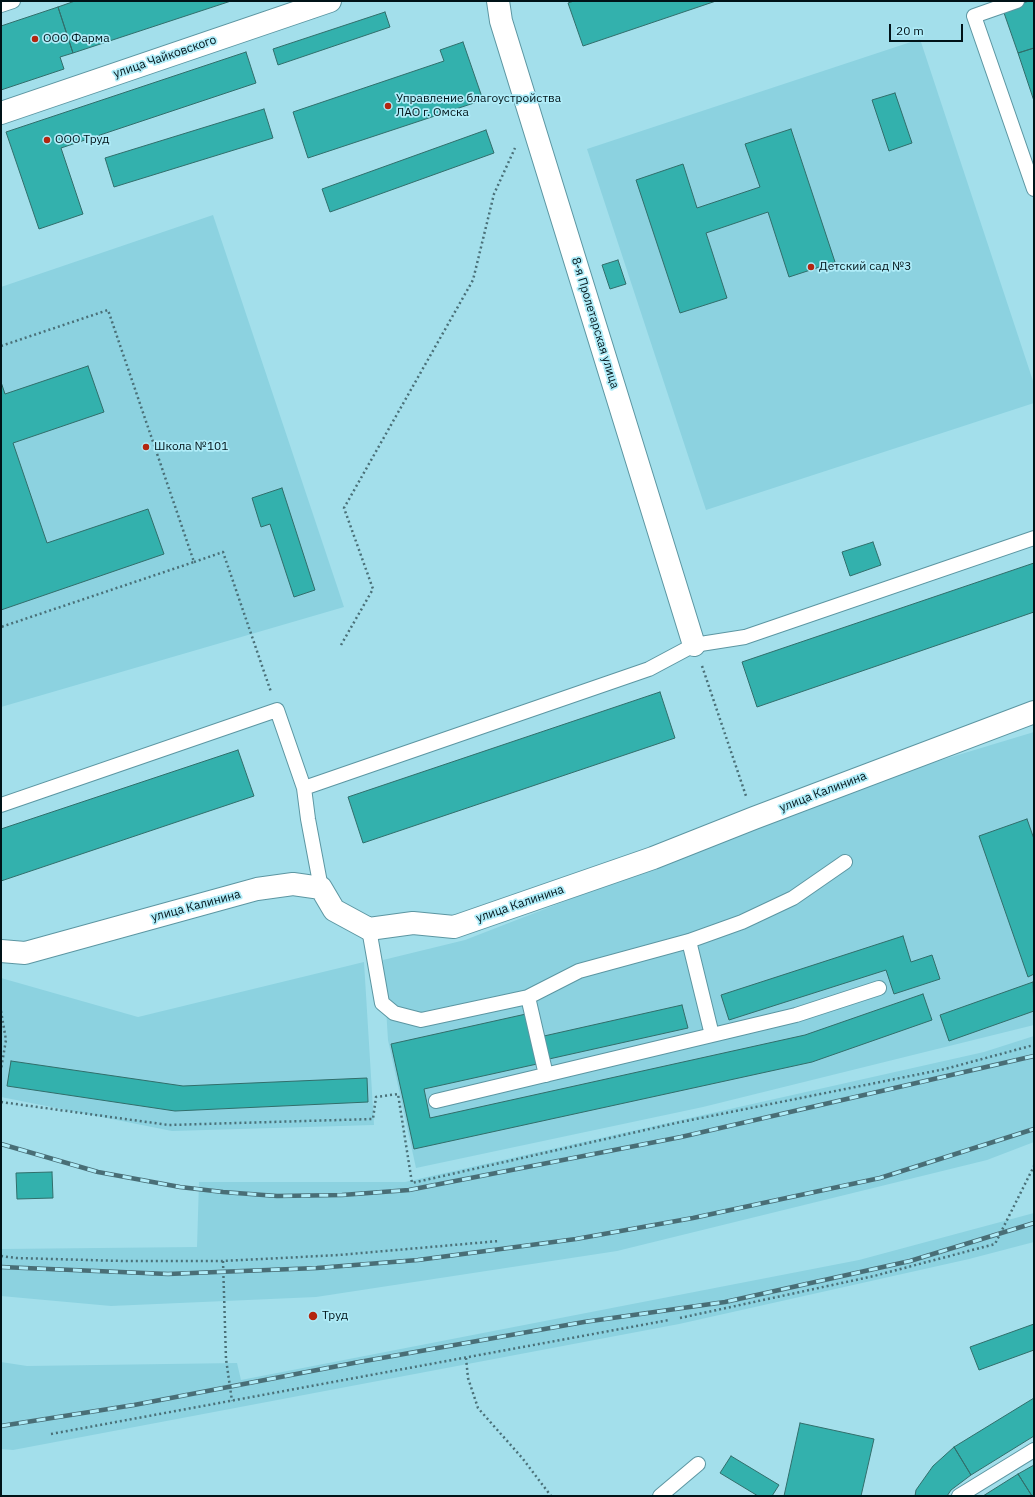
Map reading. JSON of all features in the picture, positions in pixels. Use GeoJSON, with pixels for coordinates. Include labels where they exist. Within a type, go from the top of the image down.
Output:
{"type":"FeatureCollection","features":[{"type":"Feature","properties":{"kind":"street","name":"улица Чайковского"},"geometry":{"type":"LineString","coordinates":[[1,113],[330,1]]}},
{"type":"Feature","properties":{"kind":"street","name":"8-я Пролетарская улица"},"geometry":{"type":"LineString","coordinates":[[498,1],[501,21],[694,645]]}},
{"type":"Feature","properties":{"kind":"street","name":"улица Калинина"},"geometry":{"type":"LineString","coordinates":[[369,929],[413,923],[454,926],[653,858],[754,818],[1034,712]]}},
{"type":"Feature","properties":{"kind":"street","name":"улица Калинина"},"geometry":{"type":"LineString","coordinates":[[1,951],[25,953],[257,889],[293,884],[321,888]]}},
{"type":"Feature","properties":{"kind":"street"},"geometry":{"type":"LineString","coordinates":[[321,888],[334,910],[369,929]]}},
{"type":"Feature","properties":{"kind":"lane"},"geometry":{"type":"LineString","coordinates":[[1,5],[13,1]]}},
{"type":"Feature","properties":{"kind":"lane"},"geometry":{"type":"LineString","coordinates":[[1017,1],[974,16],[1034,189]]}},
{"type":"Feature","properties":{"kind":"lane"},"geometry":{"type":"LineString","coordinates":[[304,788],[649,669],[694,645],[745,637],[1034,538]]}},
{"type":"Feature","properties":{"kind":"lane"},"geometry":{"type":"LineString","coordinates":[[1,805],[277,710],[304,788],[308,819],[321,888]]}},
{"type":"Feature","properties":{"kind":"lane"},"geometry":{"type":"LineString","coordinates":[[369,929],[382,1003],[394,1012],[421,1020],[528,997],[580,971],[689,941],[742,922],[793,898],[845,862]]}},
{"type":"Feature","properties":{"kind":"lane"},"geometry":{"type":"LineString","coordinates":[[689,941],[712,1035]]}},
{"type":"Feature","properties":{"kind":"lane"},"geometry":{"type":"LineString","coordinates":[[436,1101],[796,1015],[879,988]]}},
{"type":"Feature","properties":{"kind":"lane"},"geometry":{"type":"LineString","coordinates":[[528,997],[546,1075]]}},
{"type":"Feature","properties":{"kind":"lane"},"geometry":{"type":"LineString","coordinates":[[959,1496],[1034,1450]]}},
{"type":"Feature","properties":{"kind":"lane"},"geometry":{"type":"LineString","coordinates":[[660,1496],[698,1464]]}},
{"type":"Feature","properties":{"kind":"path"},"geometry":{"type":"LineString","coordinates":[[341,644],[373,589],[344,508],[473,280],[494,194],[515,146]]}},
{"type":"Feature","properties":{"kind":"path"},"geometry":{"type":"LineString","coordinates":[[1,346],[108,310],[194,562]]}},
{"type":"Feature","properties":{"kind":"path"},"geometry":{"type":"LineString","coordinates":[[1,627],[224,552],[277,710]]}},
{"type":"Feature","properties":{"kind":"path"},"geometry":{"type":"LineString","coordinates":[[694,645],[754,818]]}},
{"type":"Feature","properties":{"kind":"path"},"geometry":{"type":"LineString","coordinates":[[1,1011],[6,1040],[1,1069]]}},
{"type":"Feature","properties":{"kind":"path"},"geometry":{"type":"LineString","coordinates":[[1,1102],[169,1125],[373,1119],[376,1097],[398,1094],[412,1183],[676,1122],[945,1069],[1034,1045]]}},
{"type":"Feature","properties":{"kind":"path"},"geometry":{"type":"LineString","coordinates":[[680,1318],[874,1276],[995,1244],[1034,1166]]}},
{"type":"Feature","properties":{"kind":"path"},"geometry":{"type":"LineString","coordinates":[[1,1256],[16,1258],[123,1261],[223,1261],[339,1255],[499,1241]]}},
{"type":"Feature","properties":{"kind":"path"},"geometry":{"type":"LineString","coordinates":[[223,1261],[226,1359],[232,1401]]}},
{"type":"Feature","properties":{"kind":"path"},"geometry":{"type":"LineString","coordinates":[[51,1434],[669,1320]]}},
{"type":"Feature","properties":{"kind":"path"},"geometry":{"type":"LineString","coordinates":[[466,1358],[468,1378],[478,1408],[523,1460],[551,1496]]}},
{"type":"Feature","properties":{"kind":"shaded area","name":"Детский сад №3"},"geometry":{"type":"Polygon","coordinates":[[[920,39],[1034,384],[1034,403],[706,510],[587,149],[920,39]]]}},
{"type":"Feature","properties":{"kind":"shaded area","name":"Школа №101"},"geometry":{"type":"Polygon","coordinates":[[[213,215],[344,607],[1,707],[1,287],[213,215]]]}},
{"type":"Feature","properties":{"kind":"shaded area"},"geometry":{"type":"Polygon","coordinates":[[[1034,732],[1034,1025],[703,1107],[416,1168],[388,1040],[383,960],[465,940],[653,867],[819,797],[1034,732]]]}},
{"type":"Feature","properties":{"kind":"shaded area"},"geometry":{"type":"Polygon","coordinates":[[[364,962],[374,1125],[172,1131],[1,1097],[1,978],[138,1017],[364,962]]]}},
{"type":"Feature","properties":{"kind":"shaded area"},"geometry":{"type":"Polygon","coordinates":[[[1034,1036],[1034,1142],[987,1160],[617,1251],[316,1297],[111,1306],[1,1296],[1,1249],[197,1247],[199,1182],[405,1182],[984,1052],[1034,1036]]]}},
{"type":"Feature","properties":{"kind":"shaded area"},"geometry":{"type":"Polygon","coordinates":[[[1034,1213],[1034,1242],[969,1259],[679,1324],[13,1450],[1,1449],[1,1362],[27,1366],[237,1363],[241,1380],[859,1260],[1034,1213]]]}},
{"type":"Feature","properties":{"kind":"building"},"geometry":{"type":"Polygon","coordinates":[[[75,1],[231,1],[73,53],[58,7],[75,1]]]}},
{"type":"Feature","properties":{"kind":"building"},"geometry":{"type":"Polygon","coordinates":[[[574,1],[716,1],[583,46],[568,3],[574,1]]]}},
{"type":"Feature","properties":{"kind":"building"},"geometry":{"type":"Polygon","coordinates":[[[1029,1],[1034,1],[1034,48],[1018,53],[1003,10],[1029,1]]]}},
{"type":"Feature","properties":{"kind":"building","name":"ООО Фарма"},"geometry":{"type":"Polygon","coordinates":[[[58,7],[73,53],[60,57],[64,69],[1,90],[1,26],[58,7]]]}},
{"type":"Feature","properties":{"kind":"building"},"geometry":{"type":"Polygon","coordinates":[[[385,12],[390,27],[278,65],[273,49],[385,12]]]}},
{"type":"Feature","properties":{"kind":"building","name":"Управление благоустройства ЛАО г. Омска"},"geometry":{"type":"Polygon","coordinates":[[[463,42],[483,100],[308,158],[293,112],[444,61],[440,50],[463,42]]]}},
{"type":"Feature","properties":{"kind":"building"},"geometry":{"type":"Polygon","coordinates":[[[1034,48],[1034,101],[1018,53],[1034,48]]]}},
{"type":"Feature","properties":{"kind":"building","name":"ООО Труд"},"geometry":{"type":"Polygon","coordinates":[[[246,52],[256,83],[61,148],[83,214],[39,229],[6,132],[246,52]]]}},
{"type":"Feature","properties":{"kind":"building"},"geometry":{"type":"Polygon","coordinates":[[[895,93],[912,143],[889,151],[872,100],[895,93]]]}},
{"type":"Feature","properties":{"kind":"building"},"geometry":{"type":"Polygon","coordinates":[[[264,109],[273,138],[114,187],[105,158],[264,109]]]}},
{"type":"Feature","properties":{"kind":"building"},"geometry":{"type":"Polygon","coordinates":[[[791,129],[835,262],[789,277],[768,212],[706,233],[727,298],[680,313],[636,180],[683,164],[697,208],[760,187],[745,144],[791,129]]]}},
{"type":"Feature","properties":{"kind":"building"},"geometry":{"type":"Polygon","coordinates":[[[486,130],[494,153],[330,212],[322,189],[486,130]]]}},
{"type":"Feature","properties":{"kind":"building"},"geometry":{"type":"Polygon","coordinates":[[[618,260],[626,284],[610,289],[602,265],[618,260]]]}},
{"type":"Feature","properties":{"kind":"building"},"geometry":{"type":"Polygon","coordinates":[[[88,366],[104,412],[13,443],[47,543],[148,509],[164,554],[1,610],[1,382],[5,394],[88,366]]]}},
{"type":"Feature","properties":{"kind":"building"},"geometry":{"type":"Polygon","coordinates":[[[282,488],[315,590],[294,597],[270,524],[261,527],[252,498],[282,488]]]}},
{"type":"Feature","properties":{"kind":"building"},"geometry":{"type":"Polygon","coordinates":[[[873,542],[881,565],[850,576],[842,552],[873,542]]]}},
{"type":"Feature","properties":{"kind":"building"},"geometry":{"type":"Polygon","coordinates":[[[1034,563],[1034,612],[757,707],[742,662],[1034,563]]]}},
{"type":"Feature","properties":{"kind":"building"},"geometry":{"type":"Polygon","coordinates":[[[660,692],[675,738],[363,843],[348,797],[660,692]]]}},
{"type":"Feature","properties":{"kind":"building"},"geometry":{"type":"Polygon","coordinates":[[[238,750],[254,796],[1,881],[1,829],[238,750]]]}},
{"type":"Feature","properties":{"kind":"building"},"geometry":{"type":"Polygon","coordinates":[[[1027,819],[1034,839],[1034,974],[1028,977],[979,836],[1027,819]]]}},
{"type":"Feature","properties":{"kind":"building"},"geometry":{"type":"Polygon","coordinates":[[[903,936],[911,962],[932,955],[940,979],[894,994],[886,970],[729,1020],[721,995],[903,936]]]}},
{"type":"Feature","properties":{"kind":"building"},"geometry":{"type":"Polygon","coordinates":[[[1033,982],[1034,1011],[949,1041],[940,1015],[1033,982]]]}},
{"type":"Feature","properties":{"kind":"building"},"geometry":{"type":"Polygon","coordinates":[[[923,994],[932,1020],[812,1062],[414,1149],[391,1044],[526,1014],[537,1064],[424,1089],[430,1118],[805,1035],[923,994]]]}},
{"type":"Feature","properties":{"kind":"building"},"geometry":{"type":"Polygon","coordinates":[[[682,1005],[688,1028],[549,1059],[544,1036],[682,1005]]]}},
{"type":"Feature","properties":{"kind":"building"},"geometry":{"type":"Polygon","coordinates":[[[11,1061],[183,1086],[367,1078],[368,1102],[175,1111],[7,1086],[11,1061]]]}},
{"type":"Feature","properties":{"kind":"building"},"geometry":{"type":"Polygon","coordinates":[[[52,1172],[53,1198],[17,1199],[16,1173],[52,1172]]]}},
{"type":"Feature","properties":{"kind":"building"},"geometry":{"type":"Polygon","coordinates":[[[1034,1324],[1034,1350],[979,1370],[970,1347],[1034,1324]]]}},
{"type":"Feature","properties":{"kind":"building"},"geometry":{"type":"Polygon","coordinates":[[[1034,1398],[1034,1436],[971,1475],[954,1447],[1034,1398]]]}},
{"type":"Feature","properties":{"kind":"building"},"geometry":{"type":"Polygon","coordinates":[[[800,1423],[874,1439],[861,1496],[784,1496],[800,1423]]]}},
{"type":"Feature","properties":{"kind":"building"},"geometry":{"type":"Polygon","coordinates":[[[954,1447],[971,1475],[951,1490],[947,1496],[915,1496],[916,1490],[933,1466],[954,1447]]]}},
{"type":"Feature","properties":{"kind":"building"},"geometry":{"type":"Polygon","coordinates":[[[731,1456],[779,1485],[772,1496],[758,1496],[720,1473],[731,1456]]]}},
{"type":"Feature","properties":{"kind":"building"},"geometry":{"type":"Polygon","coordinates":[[[1034,1465],[1034,1496],[1032,1496],[1018,1474],[1034,1465]]]}},
{"type":"Feature","properties":{"kind":"building"},"geometry":{"type":"Polygon","coordinates":[[[1018,1474],[1032,1496],[983,1496],[1018,1474]]]}},
{"type":"Feature","properties":{"kind":"railway"},"geometry":{"type":"LineString","coordinates":[[1,1144],[98,1172],[180,1187],[223,1192],[277,1196],[342,1195],[409,1190],[681,1137],[1034,1056]]}},
{"type":"Feature","properties":{"kind":"railway"},"geometry":{"type":"LineString","coordinates":[[1,1267],[168,1274],[317,1268],[418,1260],[576,1239],[693,1218],[880,1178],[1034,1129]]}},
{"type":"Feature","properties":{"kind":"railway"},"geometry":{"type":"LineString","coordinates":[[1,1426],[134,1405],[359,1362],[584,1322],[725,1302],[910,1261],[1034,1223]]}},
{"type":"Feature","properties":{"kind":"place","name":"ООО Фарма"},"geometry":{"type":"Point","coordinates":[35,39]}},
{"type":"Feature","properties":{"kind":"place","name":"Управление благоустройства ЛАО г. Омска"},"geometry":{"type":"Point","coordinates":[388,106]}},
{"type":"Feature","properties":{"kind":"place","name":"ООО Труд"},"geometry":{"type":"Point","coordinates":[47,140]}},
{"type":"Feature","properties":{"kind":"place","name":"Детский сад №3"},"geometry":{"type":"Point","coordinates":[811,267]}},
{"type":"Feature","properties":{"kind":"place","name":"Школа №101"},"geometry":{"type":"Point","coordinates":[146,447]}},
{"type":"Feature","properties":{"kind":"place","name":"Труд"},"geometry":{"type":"Point","coordinates":[313,1316]}}]}
